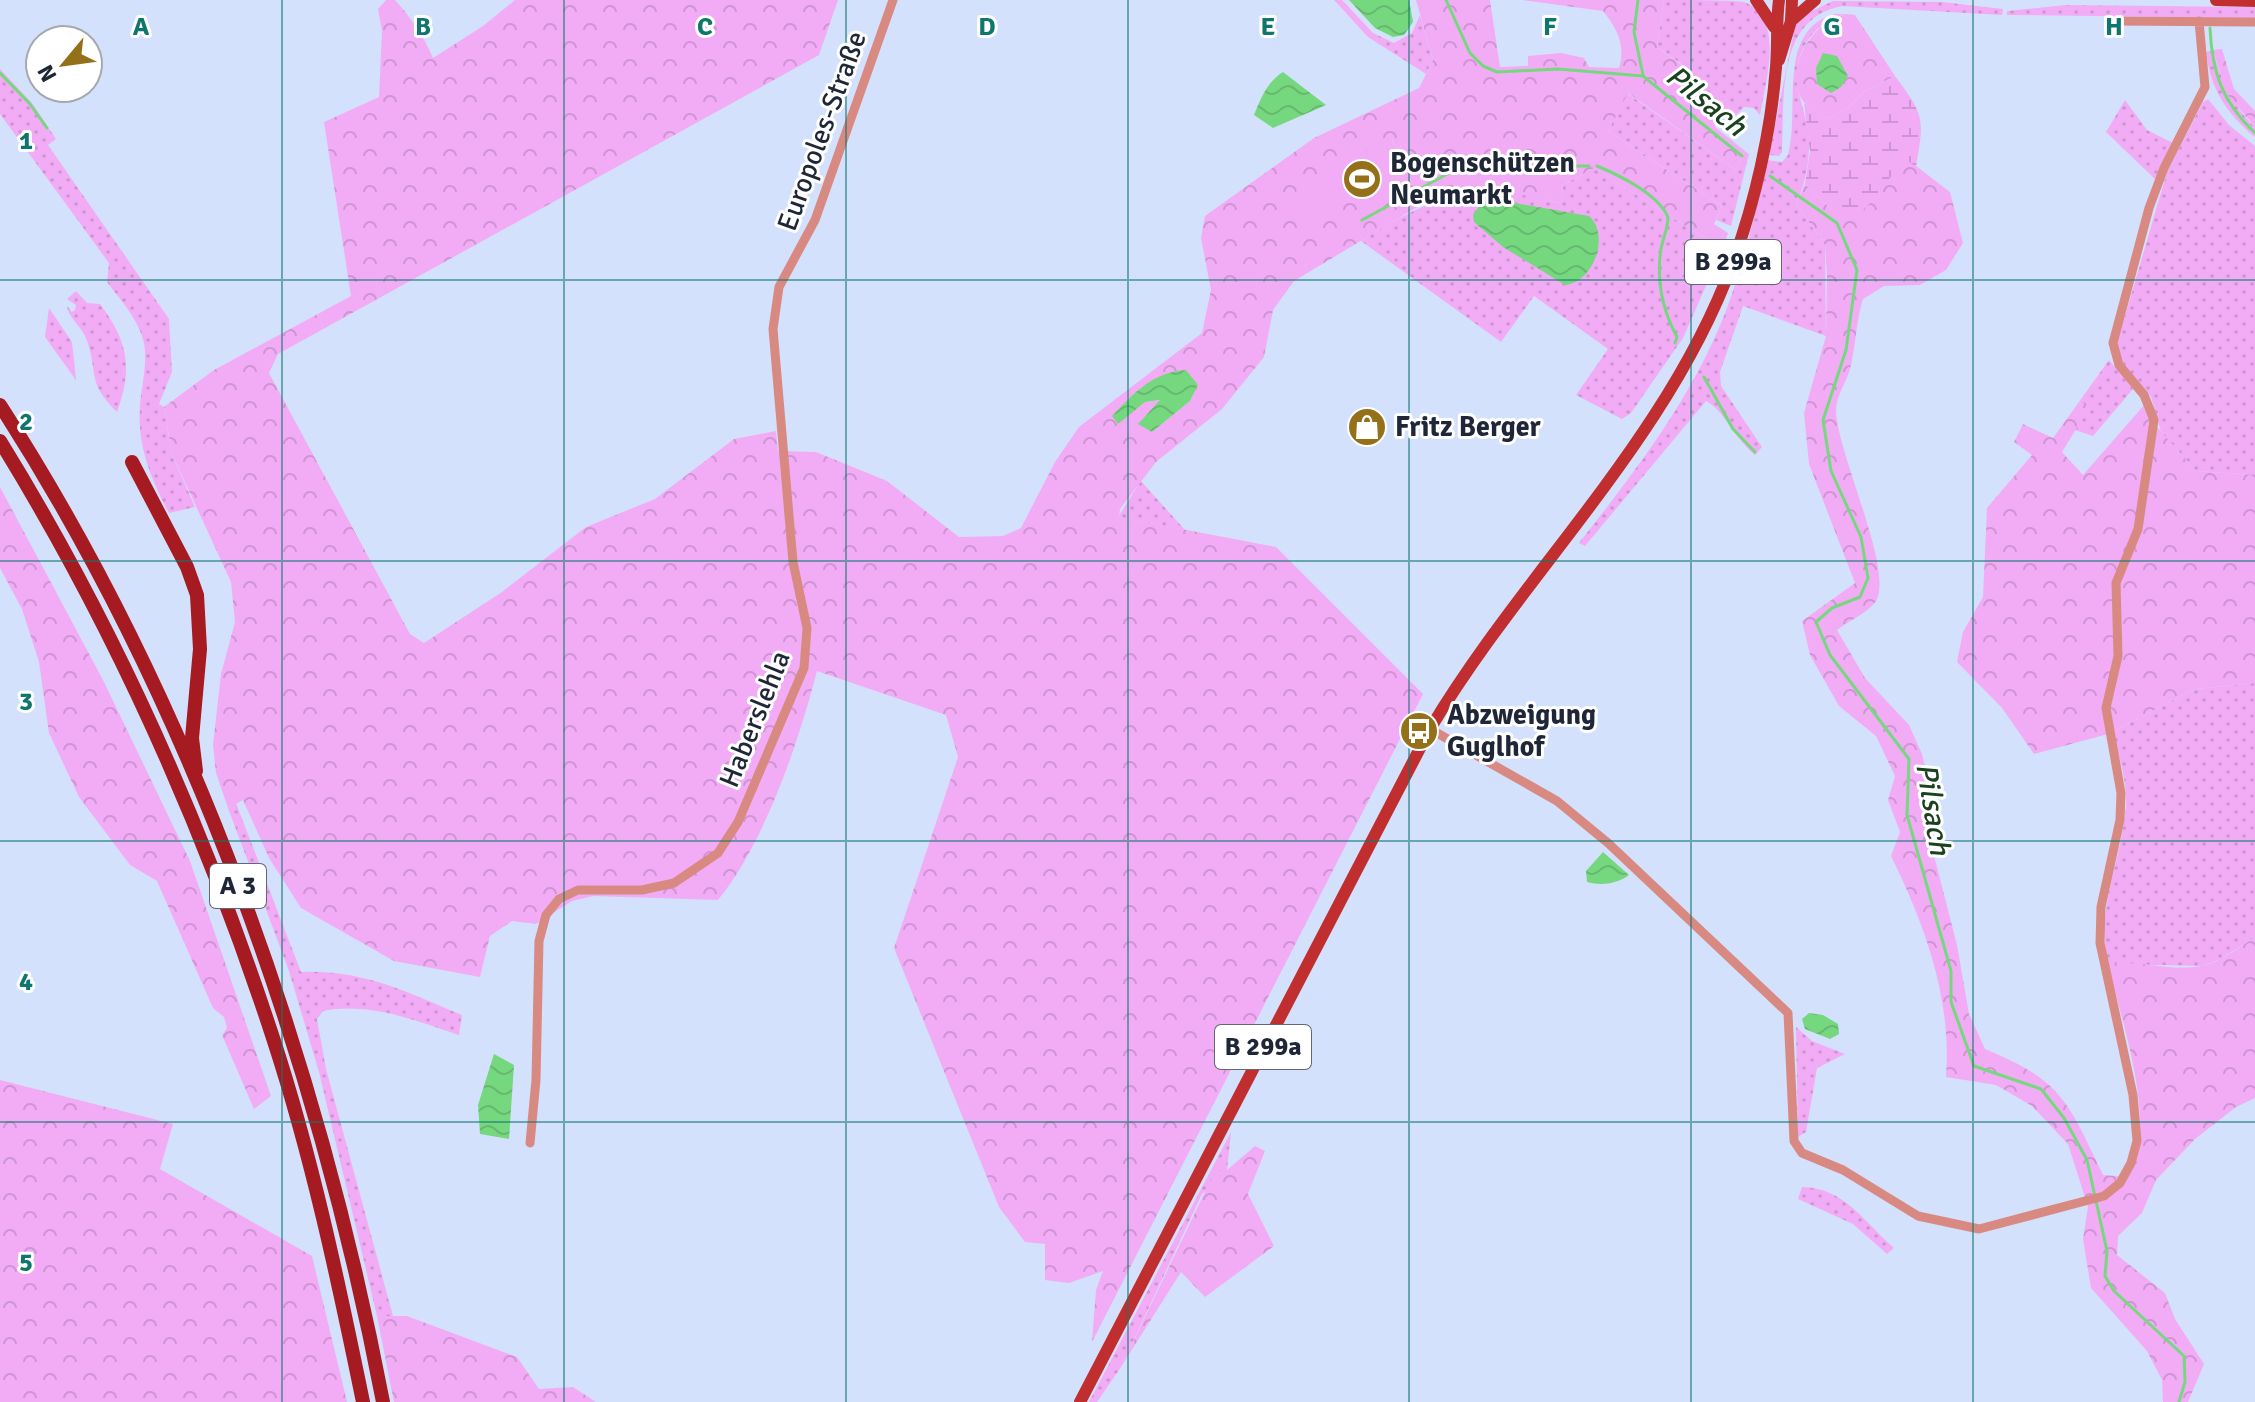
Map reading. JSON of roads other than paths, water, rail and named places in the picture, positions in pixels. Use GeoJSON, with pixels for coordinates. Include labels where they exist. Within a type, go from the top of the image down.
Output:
{"type":"FeatureCollection","features":[{"type":"Feature","properties":{"kind":"highway","name":"A 3"},"geometry":{"type":"LineString","coordinates":[[0,405],[83,547],[198,787],[230,863],[294,1048],[324,1150],[383,1402]]}},
{"type":"Feature","properties":{"kind":"highway","name":"A 3"},"geometry":{"type":"LineString","coordinates":[[0,441],[127,674],[209,859],[274,1039],[334,1262],[363,1402]]}},
{"type":"Feature","properties":{"kind":"highway"},"geometry":{"type":"LineString","coordinates":[[132,462],[187,567],[197,595],[200,649],[192,738],[198,787]]}},
{"type":"Feature","properties":{"kind":"main road"},"geometry":{"type":"LineString","coordinates":[[1756,0],[1776,30]]}},
{"type":"Feature","properties":{"kind":"main road","name":"B 299a"},"geometry":{"type":"LineString","coordinates":[[1776,66],[1779,0]]}},
{"type":"Feature","properties":{"kind":"main road","name":"B 299a"},"geometry":{"type":"LineString","coordinates":[[1080,1402],[1430,729],[1475,658],[1640,440],[1687,364],[1719,298],[1742,236],[1776,66],[1791,21],[1792,0]]}},
{"type":"Feature","properties":{"kind":"main road"},"geometry":{"type":"LineString","coordinates":[[1791,21],[1815,0]]}},
{"type":"Feature","properties":{"kind":"main road"},"geometry":{"type":"LineString","coordinates":[[2216,0],[2255,1]]}},
{"type":"Feature","properties":{"kind":"street","name":"Europoles-Straße"},"geometry":{"type":"LineString","coordinates":[[785,274],[806,243],[893,0]]}},
{"type":"Feature","properties":{"kind":"street"},"geometry":{"type":"LineString","coordinates":[[2110,21],[2255,22]]}},
{"type":"Feature","properties":{"kind":"street"},"geometry":{"type":"LineString","coordinates":[[1430,729],[1557,801],[1608,843],[1788,1013],[1794,1141],[1802,1153],[1843,1170],[1918,1216],[1979,1229],[2104,1196],[2120,1183],[2131,1163],[2137,1141],[2133,1095],[2104,966],[2099,925],[2120,807],[2106,715],[2119,647],[2115,594],[2138,529],[2154,420],[2144,395],[2119,365],[2113,343],[2149,208],[2205,87],[2199,21]]}},
{"type":"Feature","properties":{"kind":"street","name":"Haberslehla"},"geometry":{"type":"LineString","coordinates":[[530,1143],[537,1046],[539,941],[546,915],[559,899],[578,890],[642,890],[674,883],[718,853],[738,822],[804,668],[807,628],[793,562],[774,362],[774,303],[785,274]]}},
{"type":"Feature","properties":{"kind":"water"},"geometry":{"type":"Polygon","coordinates":[[[1349,0],[1409,0],[1413,22],[1404,35],[1393,37],[1375,28],[1349,0]]]}},
{"type":"Feature","properties":{"kind":"water"},"geometry":{"type":"Polygon","coordinates":[[[1823,53],[1837,56],[1848,76],[1841,87],[1831,93],[1817,84],[1816,68],[1823,53]]]}},
{"type":"Feature","properties":{"kind":"water"},"geometry":{"type":"Polygon","coordinates":[[[1283,72],[1326,105],[1273,128],[1254,115],[1269,86],[1283,72]]]}},
{"type":"Feature","properties":{"kind":"water"},"geometry":{"type":"Polygon","coordinates":[[[1498,200],[1589,216],[1595,224],[1598,246],[1596,257],[1584,276],[1565,285],[1503,247],[1474,222],[1473,215],[1482,202],[1498,200]]]}},
{"type":"Feature","properties":{"kind":"water"},"geometry":{"type":"Polygon","coordinates":[[[1186,370],[1198,385],[1190,401],[1152,432],[1138,424],[1160,400],[1145,402],[1118,424],[1112,416],[1154,379],[1186,370]]]}},
{"type":"Feature","properties":{"kind":"water"},"geometry":{"type":"Polygon","coordinates":[[[1603,852],[1629,875],[1609,883],[1587,882],[1586,871],[1603,852]]]}},
{"type":"Feature","properties":{"kind":"water"},"geometry":{"type":"Polygon","coordinates":[[[1809,1013],[1823,1015],[1838,1024],[1839,1034],[1830,1039],[1805,1029],[1802,1019],[1809,1013]]]}},
{"type":"Feature","properties":{"kind":"water"},"geometry":{"type":"Polygon","coordinates":[[[494,1054],[514,1065],[509,1139],[480,1134],[478,1105],[494,1054]]]}},
{"type":"Feature","properties":{"kind":"waterway","name":"Pilsach"},"geometry":{"type":"LineString","coordinates":[[1446,0],[1470,53],[1483,66],[1497,72],[1558,69],[1643,76],[1742,156]]}},
{"type":"Feature","properties":{"kind":"waterway"},"geometry":{"type":"LineString","coordinates":[[1638,0],[1634,32],[1643,75]]}},
{"type":"Feature","properties":{"kind":"waterway"},"geometry":{"type":"LineString","coordinates":[[2210,28],[2213,59],[2221,85],[2234,110],[2255,133]]}},
{"type":"Feature","properties":{"kind":"waterway"},"geometry":{"type":"LineString","coordinates":[[0,73],[30,104],[47,128]]}},
{"type":"Feature","properties":{"kind":"waterway"},"geometry":{"type":"LineString","coordinates":[[1362,220],[1449,173],[1472,166],[1589,166]]}},
{"type":"Feature","properties":{"kind":"waterway"},"geometry":{"type":"LineString","coordinates":[[1597,166],[1647,193],[1668,217],[1659,272],[1667,316],[1677,337],[1675,343]]}},
{"type":"Feature","properties":{"kind":"waterway","name":"Pilsach"},"geometry":{"type":"LineString","coordinates":[[1770,176],[1837,223],[1857,270],[1846,350],[1823,420],[1831,471],[1861,537],[1868,578],[1860,597],[1832,608],[1816,622],[1830,655],[1909,759],[1907,815],[1951,971],[1951,1002],[1974,1066],[2041,1089],[2064,1118],[2087,1160],[2107,1251],[2105,1276],[2114,1291],[2184,1356],[2185,1382],[2179,1402]]}},
{"type":"Feature","properties":{"kind":"waterway"},"geometry":{"type":"LineString","coordinates":[[1704,377],[1733,429],[1755,452]]}},
{"type":"Feature","properties":{"kind":"place","name":"Bogenschützen Neumarkt"},"geometry":{"type":"Point","coordinates":[1362,179]}},
{"type":"Feature","properties":{"kind":"place","name":"Fritz Berger"},"geometry":{"type":"Point","coordinates":[1367,427]}},
{"type":"Feature","properties":{"kind":"place","name":"Abzweigung Guglhof"},"geometry":{"type":"Point","coordinates":[1419,731]}}]}
